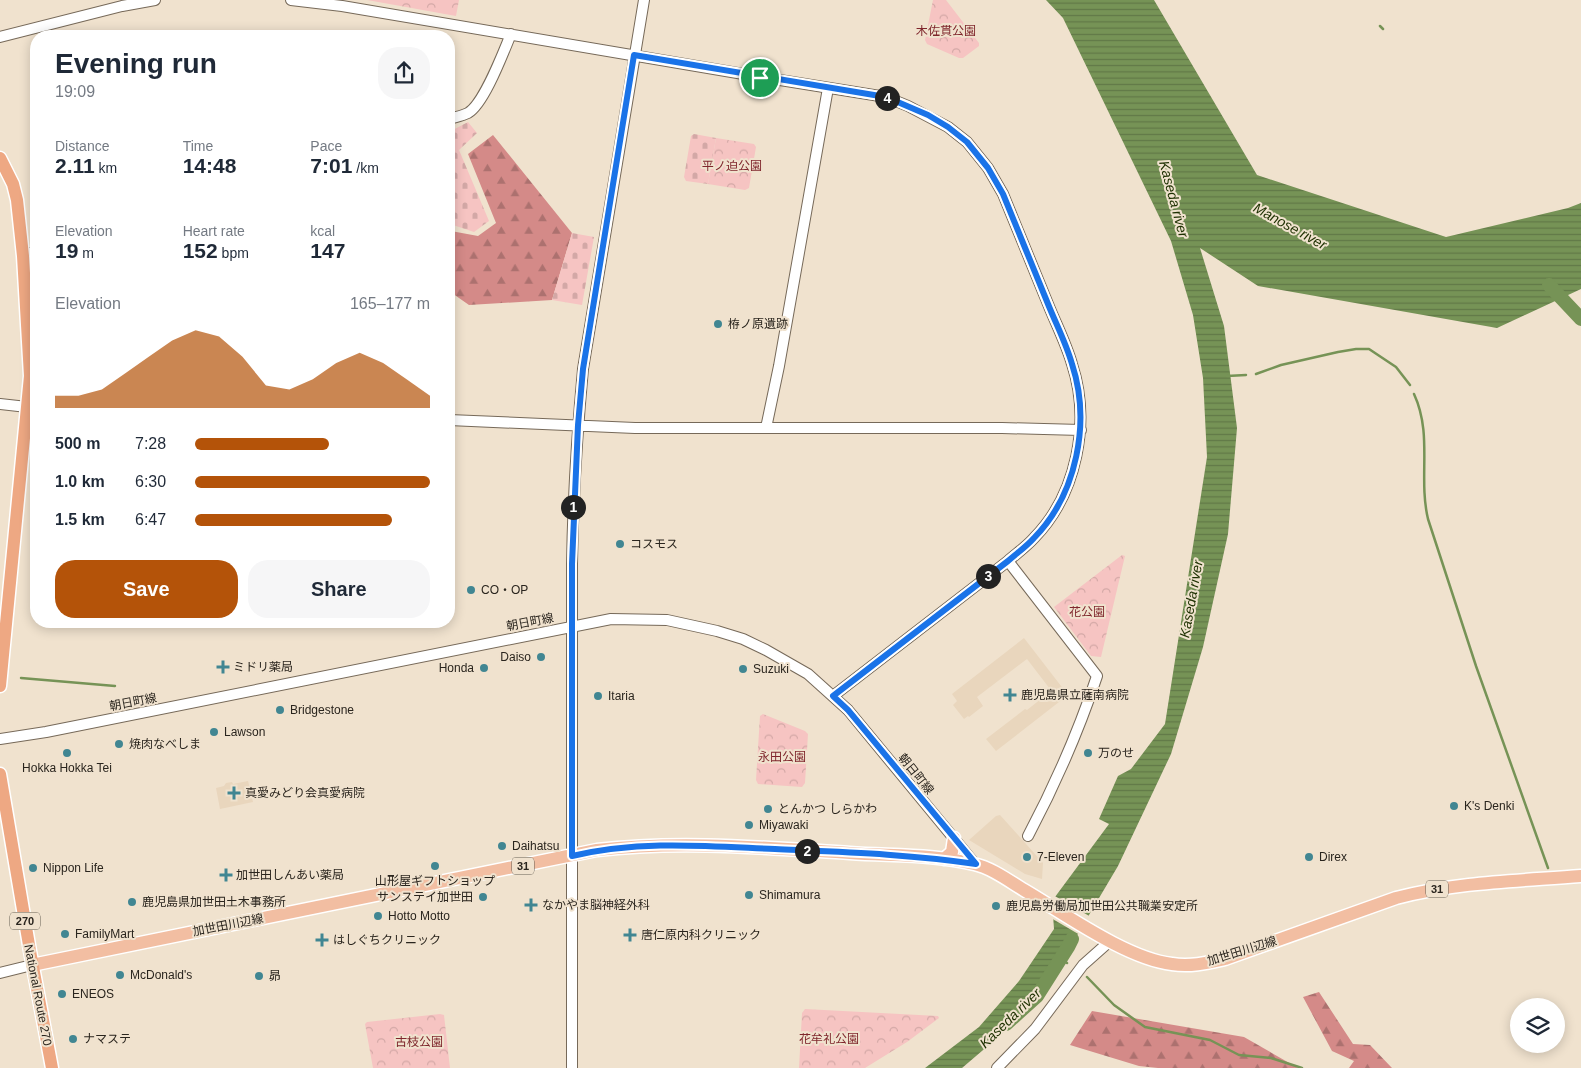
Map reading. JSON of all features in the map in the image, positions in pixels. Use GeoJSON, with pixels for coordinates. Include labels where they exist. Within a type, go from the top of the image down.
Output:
{"type":"FeatureCollection","features":[{"type":"Feature","properties":{"kind":"highway"},"geometry":{"type":"LineString","coordinates":[[0,158],[18,200],[24,256],[30,376]]}},
{"type":"Feature","properties":{"kind":"highway"},"geometry":{"type":"LineString","coordinates":[[0,686],[30,425]]}},
{"type":"Feature","properties":{"kind":"highway","name":"National Route 270"},"geometry":{"type":"LineString","coordinates":[[0,774],[32,965],[52,1068]]}},
{"type":"Feature","properties":{"kind":"main road"},"geometry":{"type":"LineString","coordinates":[[944,859],[952,852],[954,838]]}},
{"type":"Feature","properties":{"kind":"main road","name":"加世田川辺線"},"geometry":{"type":"LineString","coordinates":[[32,965],[598,850],[652,845],[944,859],[976,864],[1110,941],[1158,961],[1183,965],[1205,964],[1234,956],[1396,898],[1420,892],[1480,884],[1581,876]]}},
{"type":"Feature","properties":{"kind":"street"},"geometry":{"type":"LineString","coordinates":[[0,37],[155,0]]}},
{"type":"Feature","properties":{"kind":"street"},"geometry":{"type":"LineString","coordinates":[[290,0],[342,6],[886,97],[948,127],[967,142],[988,168],[1003,194],[1073,365],[1079,399],[1080,430],[1077,459],[1069,482],[1059,502],[1034,538],[1008,561],[833,696]]}},
{"type":"Feature","properties":{"kind":"street"},"geometry":{"type":"LineString","coordinates":[[572,1068],[573,510],[578,425],[583,369],[644,0]]}},
{"type":"Feature","properties":{"kind":"street"},"geometry":{"type":"LineString","coordinates":[[455,117],[469,113],[475,108],[512,34]]}},
{"type":"Feature","properties":{"kind":"street"},"geometry":{"type":"LineString","coordinates":[[766,428],[779,366],[828,88]]}},
{"type":"Feature","properties":{"kind":"street"},"geometry":{"type":"LineString","coordinates":[[24,256],[30,253]]}},
{"type":"Feature","properties":{"kind":"street"},"geometry":{"type":"LineString","coordinates":[[0,404],[30,408]]}},
{"type":"Feature","properties":{"kind":"street"},"geometry":{"type":"LineString","coordinates":[[455,420],[635,428],[1002,428],[1080,430]]}},
{"type":"Feature","properties":{"kind":"street"},"geometry":{"type":"LineString","coordinates":[[1008,561],[1097,676],[1056,783],[1028,836]]}},
{"type":"Feature","properties":{"kind":"street","name":"朝日町線"},"geometry":{"type":"LineString","coordinates":[[0,739],[55,730],[572,626],[612,619],[668,620],[743,639],[782,658],[808,674],[848,710],[976,864]]}},
{"type":"Feature","properties":{"kind":"street"},"geometry":{"type":"LineString","coordinates":[[997,1068],[1035,1029],[1083,965],[1110,941]]}},
{"type":"Feature","properties":{"kind":"street"},"geometry":{"type":"LineString","coordinates":[[0,973],[32,965]]}},
{"type":"Feature","properties":{"kind":"shaded area","name":"鹿児島県立薩南病院"},"geometry":{"type":"Polygon","coordinates":[[[1024,638],[1068,695],[996,751],[986,739],[1025,709],[1027,710],[1046,695],[1045,693],[1050,689],[1027,659],[977,697],[983,706],[969,717],[964,719],[953,705],[957,701],[952,694],[1024,638]]]}},
{"type":"Feature","properties":{"kind":"shaded area","name":"真愛みどり会真愛病院"},"geometry":{"type":"Polygon","coordinates":[[[248,781],[253,802],[220,809],[216,788],[224,786],[226,783],[232,782],[233,784],[248,781]]]}},
{"type":"Feature","properties":{"kind":"shaded area"},"geometry":{"type":"Polygon","coordinates":[[[1000,815],[1043,863],[1042,879],[1025,874],[969,840],[996,816],[1000,815]]]}},
{"type":"Feature","properties":{"kind":"green space"},"geometry":{"type":"Polygon","coordinates":[[[367,0],[459,0],[456,16],[367,0]]]}},
{"type":"Feature","properties":{"kind":"green space","name":"木佐貫公園"},"geometry":{"type":"Polygon","coordinates":[[[933,0],[946,0],[979,43],[979,46],[963,58],[927,44],[925,40],[933,0]]]}},
{"type":"Feature","properties":{"kind":"green space"},"geometry":{"type":"Polygon","coordinates":[[[468,122],[477,133],[459,150],[489,221],[474,232],[455,226],[455,129],[468,122]]]}},
{"type":"Feature","properties":{"kind":"green space"},"geometry":{"type":"Polygon","coordinates":[[[694,134],[716,138],[708,184],[686,181],[684,177],[691,136],[694,134]]]}},
{"type":"Feature","properties":{"kind":"green space"},"geometry":{"type":"Polygon","coordinates":[[[493,135],[572,233],[552,300],[469,305],[455,295],[455,232],[478,236],[496,223],[468,154],[493,135]]]}},
{"type":"Feature","properties":{"kind":"green space","name":"平ノ迫公園"},"geometry":{"type":"Polygon","coordinates":[[[716,138],[754,144],[756,147],[749,188],[745,190],[708,184],[716,138]]]}},
{"type":"Feature","properties":{"kind":"green space"},"geometry":{"type":"Polygon","coordinates":[[[572,233],[594,237],[582,305],[552,300],[572,233]]]}},
{"type":"Feature","properties":{"kind":"green space","name":"花公園"},"geometry":{"type":"Polygon","coordinates":[[[1122,555],[1125,556],[1101,657],[1091,656],[1054,607],[1122,555]]]}},
{"type":"Feature","properties":{"kind":"green space","name":"永田公園"},"geometry":{"type":"Polygon","coordinates":[[[763,714],[805,731],[808,734],[805,783],[802,787],[758,784],[756,780],[760,716],[763,714]]]}},
{"type":"Feature","properties":{"kind":"green space"},"geometry":{"type":"Polygon","coordinates":[[[1319,992],[1353,1044],[1370,1045],[1392,1068],[1349,1068],[1354,1061],[1332,1051],[1303,997],[1319,992]]]}},
{"type":"Feature","properties":{"kind":"green space","name":"花牟礼公園"},"geometry":{"type":"Polygon","coordinates":[[[805,1009],[938,1016],[939,1018],[907,1042],[865,1068],[799,1068],[802,1013],[805,1009]]]}},
{"type":"Feature","properties":{"kind":"green space"},"geometry":{"type":"Polygon","coordinates":[[[1092,1011],[1244,1037],[1298,1068],[1158,1068],[1139,1066],[1070,1045],[1092,1011]]]}},
{"type":"Feature","properties":{"kind":"green space","name":"古枝公園"},"geometry":{"type":"Polygon","coordinates":[[[444,1015],[450,1068],[373,1068],[365,1024],[367,1022],[444,1015]]]}},
{"type":"Feature","properties":{"kind":"water","name":"Manose river"},"geometry":{"type":"Polygon","coordinates":[[[1046,0],[1154,0],[1257,175],[1446,237],[1568,208],[1581,203],[1581,289],[1497,328],[1258,286],[1200,248],[1224,326],[1237,428],[1228,534],[1203,647],[1171,754],[1118,866],[1073,942],[1003,1033],[962,1068],[925,1068],[979,1027],[1019,981],[1054,929],[1052,901],[1109,824],[1099,819],[1118,776],[1131,769],[1165,724],[1207,457],[1203,378],[1193,315],[1171,241],[1063,18],[1046,0]]]}},
{"type":"Feature","properties":{"kind":"pier"},"geometry":{"type":"Polygon","coordinates":[[[1053,895],[1091,917],[1080,935],[1051,918],[1050,901],[1053,895]]]}},
{"type":"Feature","properties":{"kind":"waterway"},"geometry":{"type":"LineString","coordinates":[[1380,26],[1383,29]]}},
{"type":"Feature","properties":{"kind":"waterway"},"geometry":{"type":"LineString","coordinates":[[1549,285],[1581,319]]}},
{"type":"Feature","properties":{"kind":"waterway"},"geometry":{"type":"LineString","coordinates":[[1256,374],[1281,365],[1338,352],[1369,349],[1396,367],[1410,385]]}},
{"type":"Feature","properties":{"kind":"waterway"},"geometry":{"type":"LineString","coordinates":[[1227,376],[1246,375]]}},
{"type":"Feature","properties":{"kind":"waterway"},"geometry":{"type":"LineString","coordinates":[[1414,394],[1420,409],[1423,425],[1424,488],[1428,519],[1476,666],[1548,868]]}},
{"type":"Feature","properties":{"kind":"waterway"},"geometry":{"type":"LineString","coordinates":[[21,678],[115,686]]}},
{"type":"Feature","properties":{"kind":"waterway","name":"Kaseda river"},"geometry":{"type":"LineString","coordinates":[[1006,1024],[1037,996],[1072,939]]}},
{"type":"Feature","properties":{"kind":"waterway"},"geometry":{"type":"LineString","coordinates":[[1061,959],[1067,963]]}},
{"type":"Feature","properties":{"kind":"waterway"},"geometry":{"type":"LineString","coordinates":[[1087,977],[1114,1005],[1145,1027],[1210,1040],[1239,1055],[1271,1058],[1302,1068]]}},
{"type":"Feature","properties":{"kind":"place","name":"栫ノ原遺跡"},"geometry":{"type":"Point","coordinates":[718,324]}},
{"type":"Feature","properties":{"kind":"place","name":"コスモス"},"geometry":{"type":"Point","coordinates":[620,544]}},
{"type":"Feature","properties":{"kind":"place","name":"CO・OP"},"geometry":{"type":"Point","coordinates":[471,590]}},
{"type":"Feature","properties":{"kind":"place","name":"Daiso"},"geometry":{"type":"Point","coordinates":[541,657]}},
{"type":"Feature","properties":{"kind":"place","name":"ミドリ薬局"},"geometry":{"type":"Point","coordinates":[223,667]}},
{"type":"Feature","properties":{"kind":"place","name":"Honda"},"geometry":{"type":"Point","coordinates":[484,668]}},
{"type":"Feature","properties":{"kind":"place","name":"Suzuki"},"geometry":{"type":"Point","coordinates":[743,669]}},
{"type":"Feature","properties":{"kind":"place","name":"鹿児島県立薩南病院"},"geometry":{"type":"Point","coordinates":[1010,695]}},
{"type":"Feature","properties":{"kind":"place","name":"Itaria"},"geometry":{"type":"Point","coordinates":[598,696]}},
{"type":"Feature","properties":{"kind":"place","name":"Bridgestone"},"geometry":{"type":"Point","coordinates":[280,710]}},
{"type":"Feature","properties":{"kind":"place","name":"Lawson"},"geometry":{"type":"Point","coordinates":[214,732]}},
{"type":"Feature","properties":{"kind":"place","name":"焼肉なべしま"},"geometry":{"type":"Point","coordinates":[119,744]}},
{"type":"Feature","properties":{"kind":"place","name":"Hokka Hokka Tei"},"geometry":{"type":"Point","coordinates":[67,753]}},
{"type":"Feature","properties":{"kind":"place","name":"万のせ"},"geometry":{"type":"Point","coordinates":[1088,753]}},
{"type":"Feature","properties":{"kind":"place","name":"真愛みどり会真愛病院"},"geometry":{"type":"Point","coordinates":[234,793]}},
{"type":"Feature","properties":{"kind":"place","name":"K's Denki"},"geometry":{"type":"Point","coordinates":[1454,806]}},
{"type":"Feature","properties":{"kind":"place","name":"とんかつ しらかわ"},"geometry":{"type":"Point","coordinates":[768,809]}},
{"type":"Feature","properties":{"kind":"place","name":"Miyawaki"},"geometry":{"type":"Point","coordinates":[749,825]}},
{"type":"Feature","properties":{"kind":"place","name":"Daihatsu"},"geometry":{"type":"Point","coordinates":[502,846]}},
{"type":"Feature","properties":{"kind":"place","name":"7-Eleven"},"geometry":{"type":"Point","coordinates":[1027,857]}},
{"type":"Feature","properties":{"kind":"place","name":"Direx"},"geometry":{"type":"Point","coordinates":[1309,857]}},
{"type":"Feature","properties":{"kind":"place","name":"山形屋ギフトショップ"},"geometry":{"type":"Point","coordinates":[435,866]}},
{"type":"Feature","properties":{"kind":"place","name":"Nippon Life"},"geometry":{"type":"Point","coordinates":[33,868]}},
{"type":"Feature","properties":{"kind":"place","name":"加世田しんあい薬局"},"geometry":{"type":"Point","coordinates":[226,875]}},
{"type":"Feature","properties":{"kind":"place","name":"Shimamura"},"geometry":{"type":"Point","coordinates":[749,895]}},
{"type":"Feature","properties":{"kind":"place","name":"サンステイ加世田"},"geometry":{"type":"Point","coordinates":[483,897]}},
{"type":"Feature","properties":{"kind":"place","name":"鹿児島県加世田土木事務所"},"geometry":{"type":"Point","coordinates":[132,902]}},
{"type":"Feature","properties":{"kind":"place","name":"なかやま脳神経外科"},"geometry":{"type":"Point","coordinates":[531,905]}},
{"type":"Feature","properties":{"kind":"place","name":"鹿児島労働局加世田公共職業安定所"},"geometry":{"type":"Point","coordinates":[996,906]}},
{"type":"Feature","properties":{"kind":"place","name":"Hotto Motto"},"geometry":{"type":"Point","coordinates":[378,916]}},
{"type":"Feature","properties":{"kind":"place","name":"FamilyMart"},"geometry":{"type":"Point","coordinates":[65,934]}},
{"type":"Feature","properties":{"kind":"place","name":"唐仁原内科クリニック"},"geometry":{"type":"Point","coordinates":[630,935]}},
{"type":"Feature","properties":{"kind":"place","name":"はしぐちクリニック"},"geometry":{"type":"Point","coordinates":[322,940]}},
{"type":"Feature","properties":{"kind":"place","name":"McDonald's"},"geometry":{"type":"Point","coordinates":[120,975]}},
{"type":"Feature","properties":{"kind":"place","name":"昴"},"geometry":{"type":"Point","coordinates":[259,976]}},
{"type":"Feature","properties":{"kind":"place","name":"ENEOS"},"geometry":{"type":"Point","coordinates":[62,994]}},
{"type":"Feature","properties":{"kind":"place","name":"ナマステ"},"geometry":{"type":"Point","coordinates":[73,1039]}},
{"type":"Feature","properties":{"kind":"route"},"geometry":{"type":"LineString","coordinates":[[634,55],[760,78],[886,97],[928,115],[948,127],[967,142],[988,168],[1003,194],[1073,365],[1079,399],[1080,430],[1077,459],[1069,482],[1048,520],[1034,538],[1008,561],[833,696],[848,710],[976,864],[938,858],[652,845],[598,850],[572,856],[572,564],[578,425],[583,369],[634,55]]}}]}
